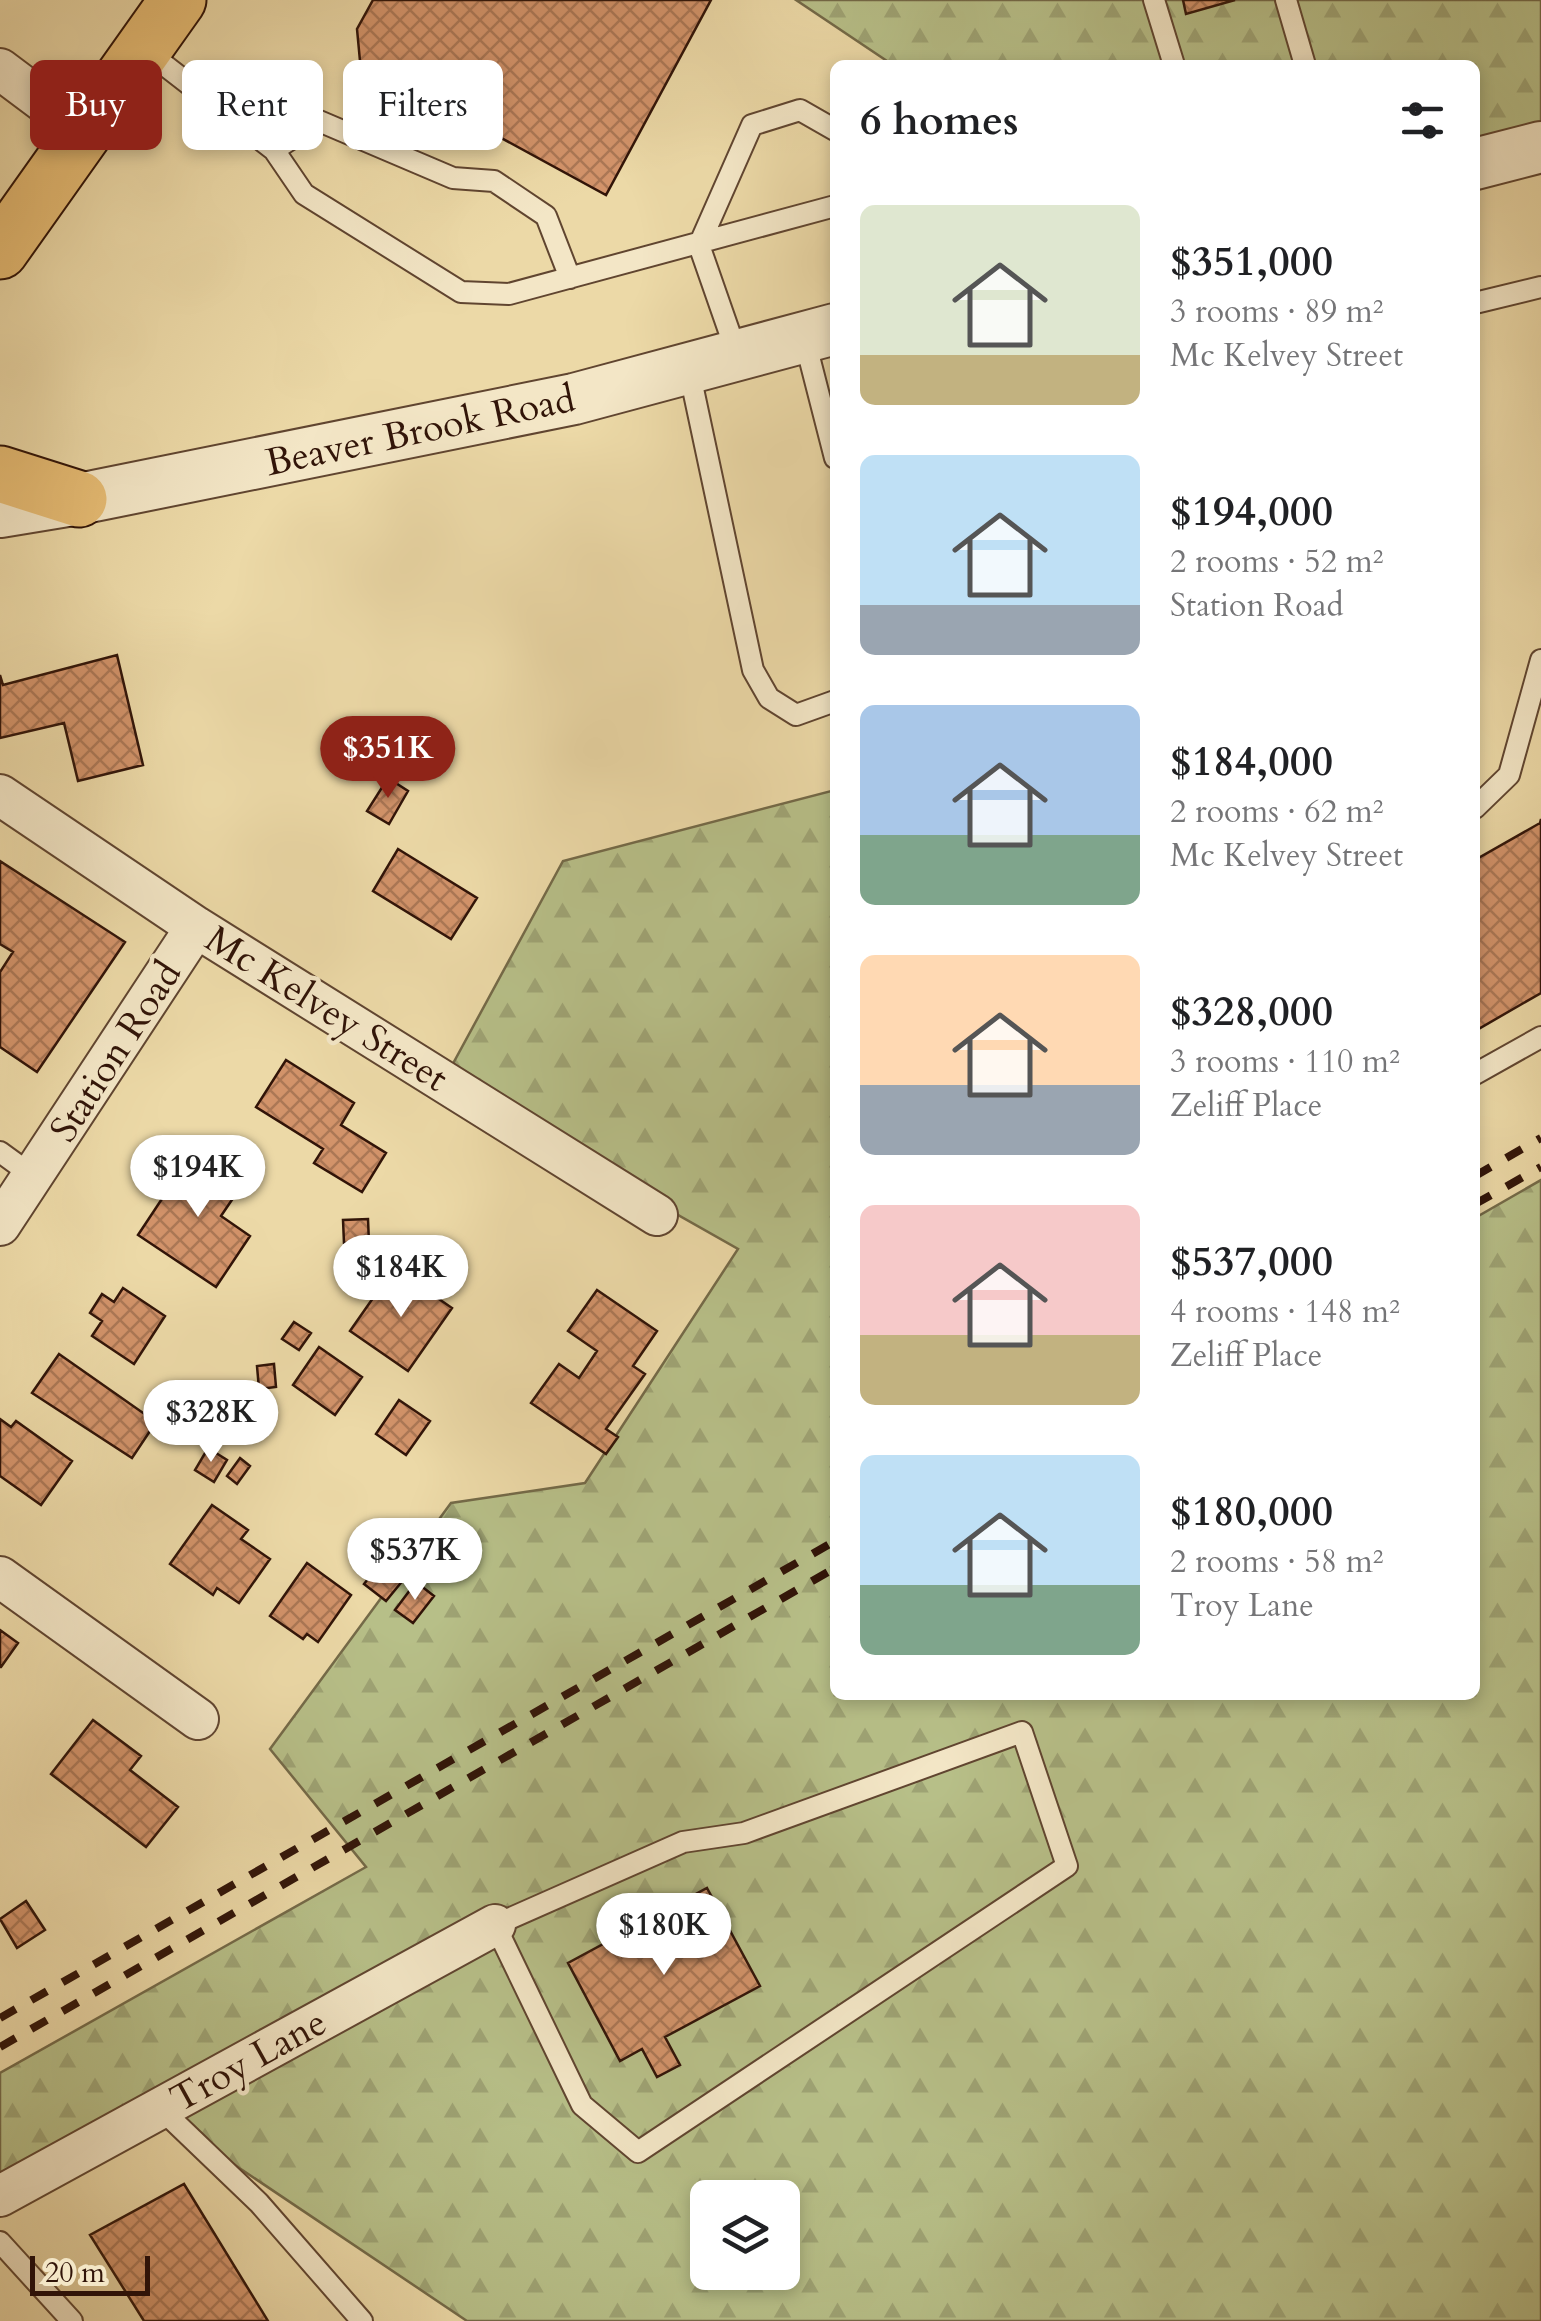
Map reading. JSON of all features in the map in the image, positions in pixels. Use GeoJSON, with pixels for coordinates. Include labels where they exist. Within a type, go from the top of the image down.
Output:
{"type":"FeatureCollection","features":[{"type":"Feature","properties":{"kind":"main road"},"geometry":{"type":"LineString","coordinates":[[136,60],[178,0]]}},
{"type":"Feature","properties":{"kind":"main road"},"geometry":{"type":"LineString","coordinates":[[0,251],[72,150]]}},
{"type":"Feature","properties":{"kind":"main road"},"geometry":{"type":"LineString","coordinates":[[0,474],[79,499]]}},
{"type":"Feature","properties":{"kind":"street"},"geometry":{"type":"LineString","coordinates":[[0,69],[30,96]]}},
{"type":"Feature","properties":{"kind":"street"},"geometry":{"type":"LineString","coordinates":[[1480,163],[1541,147]]}},
{"type":"Feature","properties":{"kind":"street","name":"Beaver Brook Road"},"geometry":{"type":"LineString","coordinates":[[0,512],[574,399],[820,333]]}},
{"type":"Feature","properties":{"kind":"street","name":"Mc Kelvey Street"},"geometry":{"type":"LineString","coordinates":[[0,796],[196,927],[657,1215]]}},
{"type":"Feature","properties":{"kind":"street","name":"Station Road"},"geometry":{"type":"LineString","coordinates":[[0,1224],[196,927]]}},
{"type":"Feature","properties":{"kind":"street"},"geometry":{"type":"LineString","coordinates":[[0,1577],[198,1719]]}},
{"type":"Feature","properties":{"kind":"street","name":"Troy Lane"},"geometry":{"type":"LineString","coordinates":[[0,2196],[495,1925]]}},
{"type":"Feature","properties":{"kind":"lane"},"geometry":{"type":"LineString","coordinates":[[1154,0],[1172,60]]}},
{"type":"Feature","properties":{"kind":"lane"},"geometry":{"type":"LineString","coordinates":[[1286,0],[1304,60]]}},
{"type":"Feature","properties":{"kind":"lane"},"geometry":{"type":"LineString","coordinates":[[144,48],[182,78]]}},
{"type":"Feature","properties":{"kind":"lane"},"geometry":{"type":"LineString","coordinates":[[737,356],[699,244],[752,125],[800,110],[830,127]]}},
{"type":"Feature","properties":{"kind":"lane"},"geometry":{"type":"LineString","coordinates":[[323,124],[453,178],[494,181],[546,216],[570,278]]}},
{"type":"Feature","properties":{"kind":"lane"},"geometry":{"type":"LineString","coordinates":[[274,150],[304,194],[461,292],[509,294],[830,207]]}},
{"type":"Feature","properties":{"kind":"lane"},"geometry":{"type":"LineString","coordinates":[[1480,302],[1541,287]]}},
{"type":"Feature","properties":{"kind":"lane"},"geometry":{"type":"LineString","coordinates":[[820,333],[830,416]]}},
{"type":"Feature","properties":{"kind":"lane"},"geometry":{"type":"LineString","coordinates":[[689,368],[753,670],[769,698],[796,715],[830,703]]}},
{"type":"Feature","properties":{"kind":"lane"},"geometry":{"type":"LineString","coordinates":[[1480,803],[1509,776],[1541,660]]}},
{"type":"Feature","properties":{"kind":"lane"},"geometry":{"type":"LineString","coordinates":[[1480,1071],[1541,1037]]}},
{"type":"Feature","properties":{"kind":"lane"},"geometry":{"type":"LineString","coordinates":[[0,1152],[33,1176]]}},
{"type":"Feature","properties":{"kind":"lane"},"geometry":{"type":"LineString","coordinates":[[1022,1732],[1067,1866],[638,2152],[582,2104],[495,1925],[683,1842],[744,1833],[1022,1732]]}},
{"type":"Feature","properties":{"kind":"lane"},"geometry":{"type":"LineString","coordinates":[[160,2108],[259,2203],[362,2321]]}},
{"type":"Feature","properties":{"kind":"lane"},"geometry":{"type":"LineString","coordinates":[[0,2242],[72,2321]]}},
{"type":"Feature","properties":{"kind":"green space"},"geometry":{"type":"Polygon","coordinates":[[[796,0],[1541,0],[1541,165],[1480,176],[1480,60],[886,60],[796,0]]]}},
{"type":"Feature","properties":{"kind":"green space"},"geometry":{"type":"Polygon","coordinates":[[[830,791],[830,1700],[1480,1700],[1480,1215],[1541,1180],[1541,2321],[467,2321],[153,2110],[0,2194],[0,2073],[366,1867],[270,1749],[451,1503],[585,1483],[738,1249],[443,1082],[563,861],[830,791]]]}},
{"type":"Feature","properties":{"kind":"building"},"geometry":{"type":"Polygon","coordinates":[[[373,0],[711,0],[606,195],[503,139],[503,60],[360,60],[357,29],[373,0]]]}},
{"type":"Feature","properties":{"kind":"building"},"geometry":{"type":"Polygon","coordinates":[[[1183,0],[1235,0],[1186,14],[1183,0]]]}},
{"type":"Feature","properties":{"kind":"building"},"geometry":{"type":"Polygon","coordinates":[[[117,655],[143,765],[78,781],[64,723],[0,738],[0,675],[3,685],[117,655]]]}},
{"type":"Feature","properties":{"kind":"building"},"geometry":{"type":"Polygon","coordinates":[[[388,778],[408,791],[389,824],[367,811],[388,778]]]}},
{"type":"Feature","properties":{"kind":"building"},"geometry":{"type":"Polygon","coordinates":[[[1541,819],[1541,993],[1480,1028],[1480,857],[1541,819]]]}},
{"type":"Feature","properties":{"kind":"building"},"geometry":{"type":"Polygon","coordinates":[[[398,849],[477,898],[451,939],[373,891],[398,849]]]}},
{"type":"Feature","properties":{"kind":"building"},"geometry":{"type":"Polygon","coordinates":[[[0,861],[125,942],[37,1072],[0,1047],[0,972],[13,952],[0,944],[0,861]]]}},
{"type":"Feature","properties":{"kind":"building"},"geometry":{"type":"Polygon","coordinates":[[[286,1060],[354,1103],[341,1125],[386,1153],[362,1192],[314,1163],[323,1149],[256,1107],[286,1060]]]}},
{"type":"Feature","properties":{"kind":"building"},"geometry":{"type":"Polygon","coordinates":[[[195,1149],[244,1182],[221,1216],[250,1236],[216,1287],[138,1235],[195,1149]]]}},
{"type":"Feature","properties":{"kind":"building"},"geometry":{"type":"Polygon","coordinates":[[[368,1219],[369,1243],[344,1243],[343,1220],[368,1219]]]}},
{"type":"Feature","properties":{"kind":"building"},"geometry":{"type":"Polygon","coordinates":[[[394,1268],[452,1308],[408,1371],[350,1331],[394,1268]]]}},
{"type":"Feature","properties":{"kind":"building"},"geometry":{"type":"Polygon","coordinates":[[[123,1288],[165,1316],[134,1364],[92,1336],[102,1321],[90,1313],[102,1294],[114,1302],[123,1288]]]}},
{"type":"Feature","properties":{"kind":"building"},"geometry":{"type":"Polygon","coordinates":[[[597,1290],[657,1331],[633,1366],[645,1374],[606,1429],[618,1437],[606,1454],[531,1403],[559,1364],[579,1378],[597,1351],[568,1331],[597,1290]]]}},
{"type":"Feature","properties":{"kind":"building"},"geometry":{"type":"Polygon","coordinates":[[[294,1322],[311,1333],[299,1350],[282,1339],[294,1322]]]}},
{"type":"Feature","properties":{"kind":"building"},"geometry":{"type":"Polygon","coordinates":[[[319,1347],[362,1377],[335,1415],[293,1385],[319,1347]]]}},
{"type":"Feature","properties":{"kind":"building"},"geometry":{"type":"Polygon","coordinates":[[[59,1354],[156,1422],[132,1458],[32,1393],[59,1354]]]}},
{"type":"Feature","properties":{"kind":"building"},"geometry":{"type":"Polygon","coordinates":[[[274,1364],[276,1387],[259,1389],[257,1366],[274,1364]]]}},
{"type":"Feature","properties":{"kind":"building"},"geometry":{"type":"Polygon","coordinates":[[[399,1400],[430,1421],[406,1455],[376,1434],[399,1400]]]}},
{"type":"Feature","properties":{"kind":"building"},"geometry":{"type":"Polygon","coordinates":[[[0,1419],[11,1427],[16,1421],[72,1461],[41,1505],[0,1476],[0,1419]]]}},
{"type":"Feature","properties":{"kind":"building"},"geometry":{"type":"Polygon","coordinates":[[[208,1448],[227,1460],[214,1482],[195,1470],[208,1448]]]}},
{"type":"Feature","properties":{"kind":"building"},"geometry":{"type":"Polygon","coordinates":[[[240,1458],[250,1466],[237,1484],[227,1476],[240,1458]]]}},
{"type":"Feature","properties":{"kind":"building"},"geometry":{"type":"Polygon","coordinates":[[[212,1505],[248,1530],[241,1539],[270,1559],[239,1603],[217,1588],[213,1595],[170,1564],[212,1505]]]}},
{"type":"Feature","properties":{"kind":"building"},"geometry":{"type":"Polygon","coordinates":[[[390,1551],[413,1568],[386,1601],[364,1584],[390,1551]]]}},
{"type":"Feature","properties":{"kind":"building"},"geometry":{"type":"Polygon","coordinates":[[[307,1563],[351,1595],[318,1642],[307,1634],[303,1639],[270,1616],[307,1563]]]}},
{"type":"Feature","properties":{"kind":"building"},"geometry":{"type":"Polygon","coordinates":[[[416,1582],[434,1596],[413,1623],[395,1610],[416,1582]]]}},
{"type":"Feature","properties":{"kind":"building"},"geometry":{"type":"Polygon","coordinates":[[[0,1630],[18,1643],[1,1667],[0,1667],[0,1630]]]}},
{"type":"Feature","properties":{"kind":"building"},"geometry":{"type":"Polygon","coordinates":[[[93,1720],[141,1756],[130,1770],[178,1807],[146,1847],[51,1774],[93,1720]]]}},
{"type":"Feature","properties":{"kind":"building"},"geometry":{"type":"Polygon","coordinates":[[[707,1888],[760,1986],[665,2037],[680,2065],[657,2077],[642,2049],[620,2061],[568,1963],[707,1888]]]}},
{"type":"Feature","properties":{"kind":"building"},"geometry":{"type":"Polygon","coordinates":[[[26,1901],[45,1930],[17,1948],[0,1919],[26,1901]]]}},
{"type":"Feature","properties":{"kind":"building"},"geometry":{"type":"Polygon","coordinates":[[[184,2184],[268,2321],[144,2321],[90,2235],[184,2184]]]}},
{"type":"Feature","properties":{"kind":"railway"},"geometry":{"type":"LineString","coordinates":[[1480,1173],[1541,1138]]}},
{"type":"Feature","properties":{"kind":"railway"},"geometry":{"type":"LineString","coordinates":[[1480,1201],[1541,1167]]}},
{"type":"Feature","properties":{"kind":"railway"},"geometry":{"type":"LineString","coordinates":[[0,2018],[830,1544]]}},
{"type":"Feature","properties":{"kind":"railway"},"geometry":{"type":"LineString","coordinates":[[0,2047],[830,1571]]}}]}
